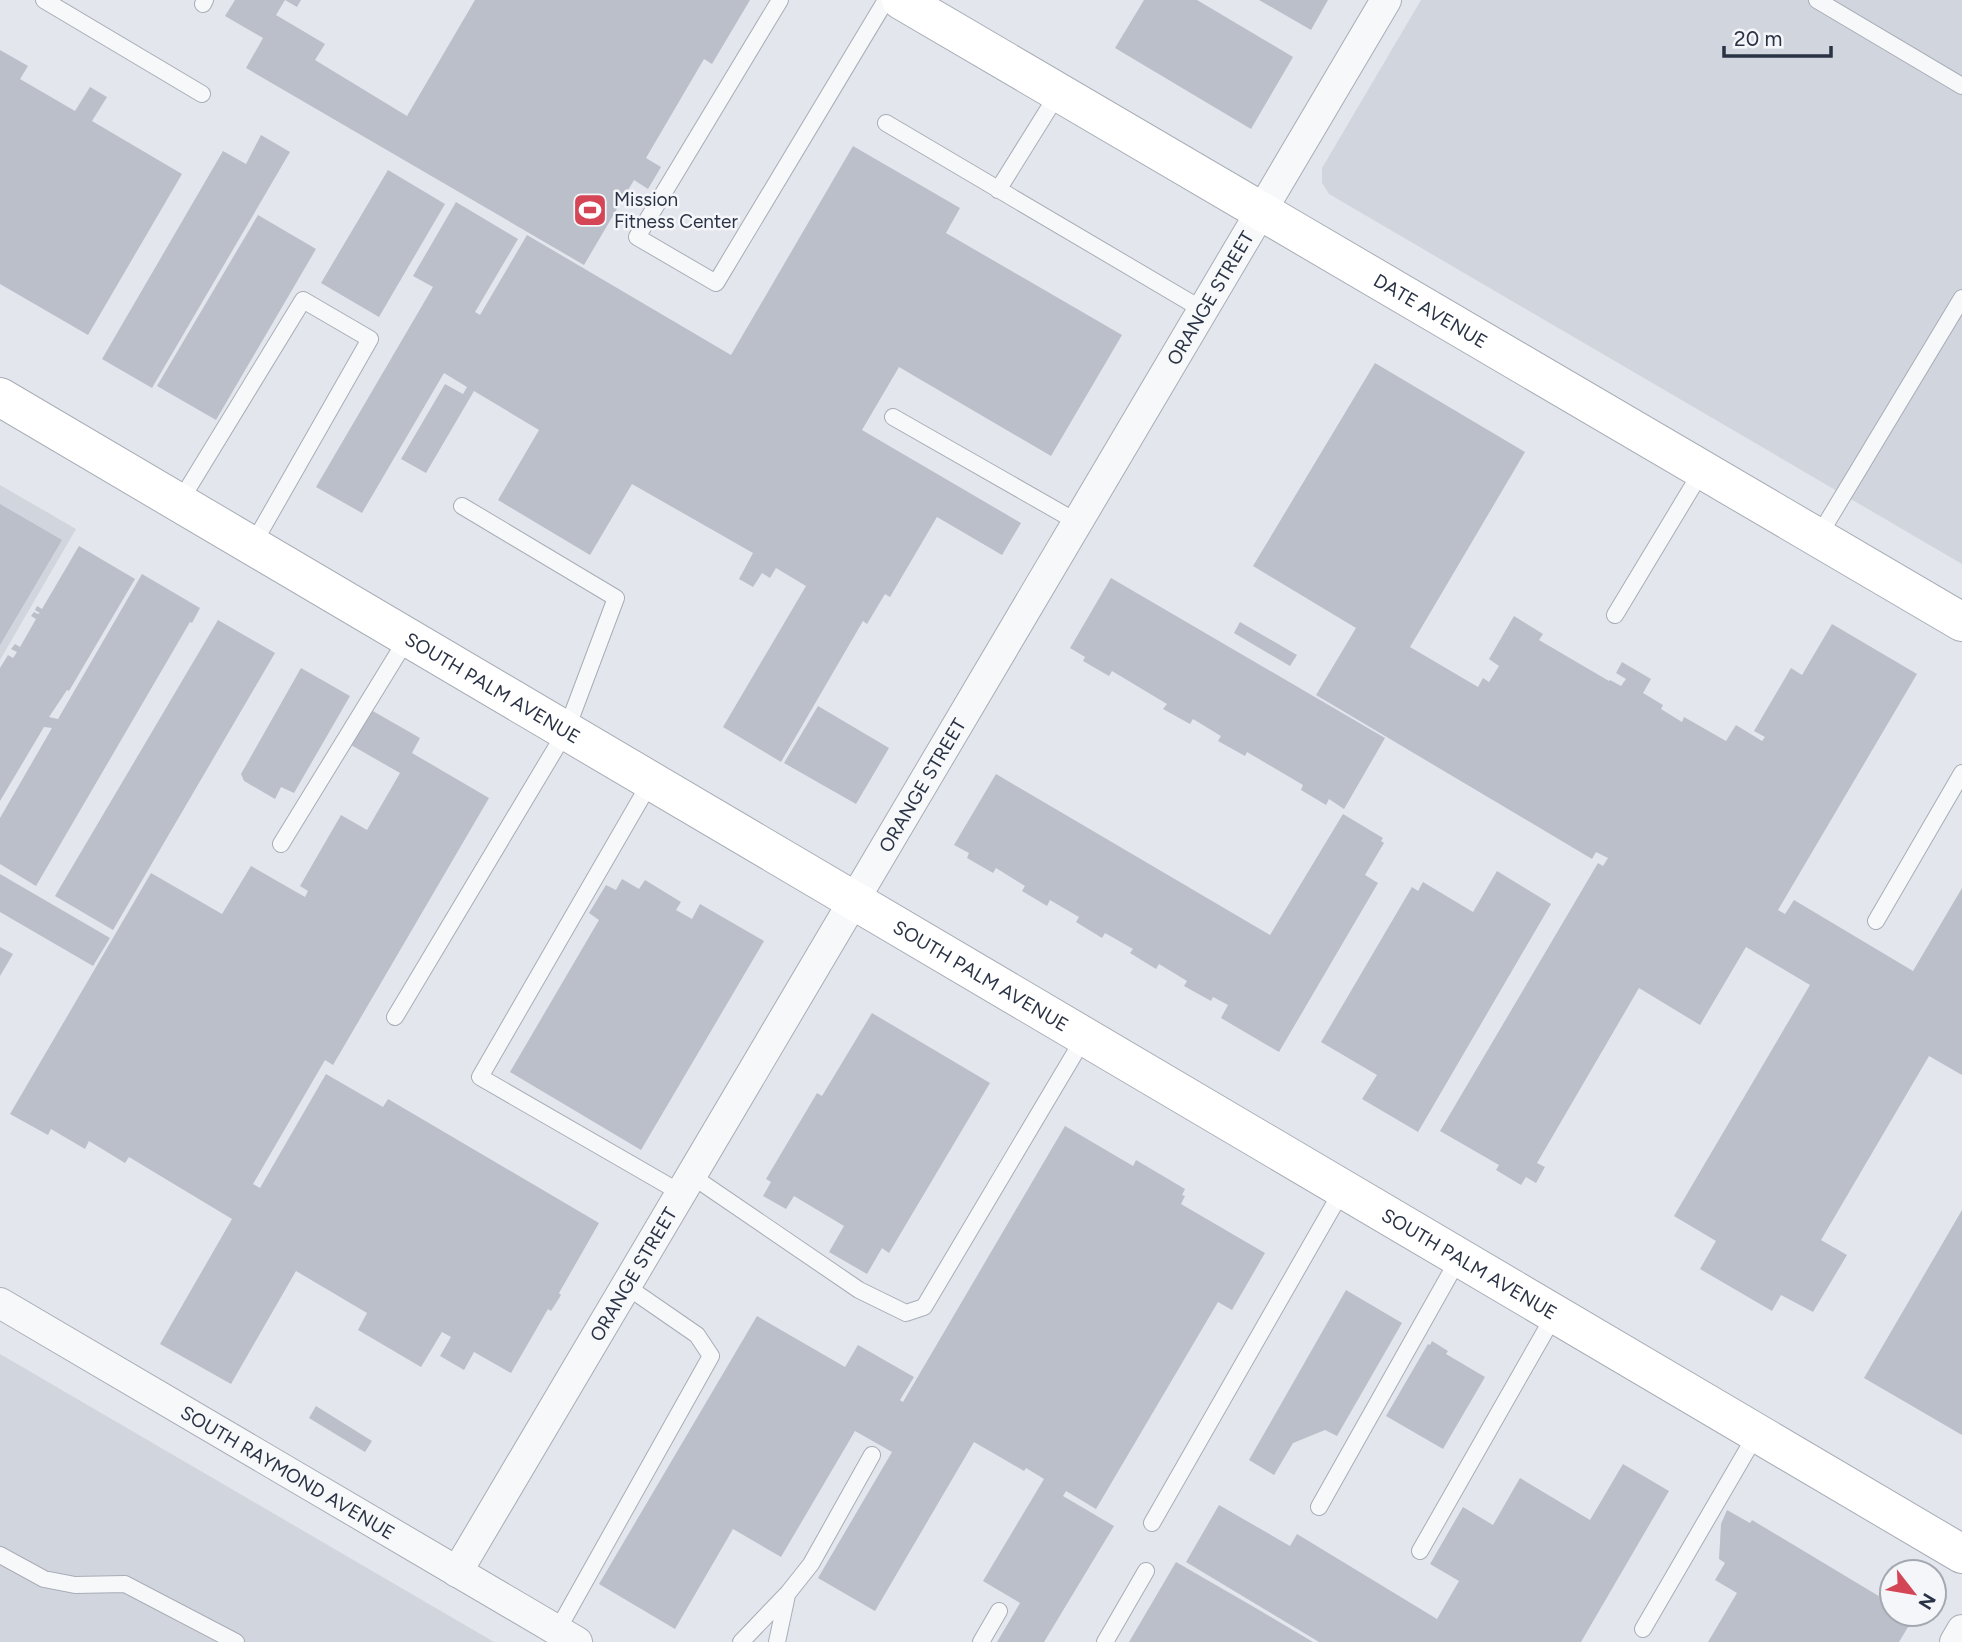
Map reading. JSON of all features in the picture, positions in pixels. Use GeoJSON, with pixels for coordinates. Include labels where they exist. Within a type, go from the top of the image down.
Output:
{"type":"FeatureCollection","features":[{"type":"Feature","properties":{"kind":"street","name":"DATE AVENUE"},"geometry":{"type":"LineString","coordinates":[[901,0],[1962,622]]}},
{"type":"Feature","properties":{"kind":"street","name":"ORANGE STREET"},"geometry":{"type":"LineString","coordinates":[[457,1572],[1386,0]]}},
{"type":"Feature","properties":{"kind":"street","name":"SOUTH PALM AVENUE"},"geometry":{"type":"LineString","coordinates":[[0,397],[1962,1554]]}},
{"type":"Feature","properties":{"kind":"street","name":"SOUTH RAYMOND AVENUE"},"geometry":{"type":"LineString","coordinates":[[1,1306],[567,1636]]}},
{"type":"Feature","properties":{"kind":"street"},"geometry":{"type":"LineString","coordinates":[[1955,1642],[1962,1630]]}},
{"type":"Feature","properties":{"kind":"lane"},"geometry":{"type":"LineString","coordinates":[[44,0],[202,94]]}},
{"type":"Feature","properties":{"kind":"lane"},"geometry":{"type":"LineString","coordinates":[[780,0],[638,237],[716,283],[886,0]]}},
{"type":"Feature","properties":{"kind":"lane"},"geometry":{"type":"LineString","coordinates":[[1817,0],[1962,86]]}},
{"type":"Feature","properties":{"kind":"lane"},"geometry":{"type":"LineString","coordinates":[[998,190],[1059,92]]}},
{"type":"Feature","properties":{"kind":"lane"},"geometry":{"type":"LineString","coordinates":[[886,123],[1203,310]]}},
{"type":"Feature","properties":{"kind":"lane"},"geometry":{"type":"LineString","coordinates":[[1818,537],[1962,298]]}},
{"type":"Feature","properties":{"kind":"lane"},"geometry":{"type":"LineString","coordinates":[[179,503],[303,300],[314,306],[370,339],[252,546]]}},
{"type":"Feature","properties":{"kind":"lane"},"geometry":{"type":"LineString","coordinates":[[893,417],[1077,522]]}},
{"type":"Feature","properties":{"kind":"lane"},"geometry":{"type":"LineString","coordinates":[[1615,615],[1703,470]]}},
{"type":"Feature","properties":{"kind":"lane"},"geometry":{"type":"LineString","coordinates":[[395,1017],[566,730],[616,598],[463,506]]}},
{"type":"Feature","properties":{"kind":"lane"},"geometry":{"type":"LineString","coordinates":[[281,844],[408,637]]}},
{"type":"Feature","properties":{"kind":"lane"},"geometry":{"type":"LineString","coordinates":[[1876,921],[1962,773]]}},
{"type":"Feature","properties":{"kind":"lane"},"geometry":{"type":"LineString","coordinates":[[651,781],[480,1077],[605,1150],[686,1184],[859,1290],[906,1312],[924,1307],[1085,1036]]}},
{"type":"Feature","properties":{"kind":"lane"},"geometry":{"type":"LineString","coordinates":[[1152,1523],[1343,1189]]}},
{"type":"Feature","properties":{"kind":"lane"},"geometry":{"type":"LineString","coordinates":[[1319,1507],[1460,1258]]}},
{"type":"Feature","properties":{"kind":"lane"},"geometry":{"type":"LineString","coordinates":[[567,1636],[711,1356],[697,1335],[626,1286]]}},
{"type":"Feature","properties":{"kind":"lane"},"geometry":{"type":"LineString","coordinates":[[1420,1551],[1555,1314]]}},
{"type":"Feature","properties":{"kind":"lane"},"geometry":{"type":"LineString","coordinates":[[1643,1629],[1756,1433]]}},
{"type":"Feature","properties":{"kind":"lane"},"geometry":{"type":"LineString","coordinates":[[741,1642],[788,1593],[811,1564],[872,1455]]}},
{"type":"Feature","properties":{"kind":"lane"},"geometry":{"type":"LineString","coordinates":[[0,1555],[44,1579],[75,1585],[125,1584],[236,1642]]}},
{"type":"Feature","properties":{"kind":"lane"},"geometry":{"type":"LineString","coordinates":[[1105,1642],[1146,1571]]}},
{"type":"Feature","properties":{"kind":"lane"},"geometry":{"type":"LineString","coordinates":[[777,1642],[788,1593]]}},
{"type":"Feature","properties":{"kind":"lane"},"geometry":{"type":"LineString","coordinates":[[981,1642],[999,1611]]}},
{"type":"Feature","properties":{"kind":"shaded area"},"geometry":{"type":"Polygon","coordinates":[[[1421,0],[1962,0],[1962,564],[1329,194],[1322,183],[1322,168],[1421,0]]]}},
{"type":"Feature","properties":{"kind":"shaded area"},"geometry":{"type":"Polygon","coordinates":[[[0,485],[76,529],[0,660],[0,485]]]}},
{"type":"Feature","properties":{"kind":"shaded area"},"geometry":{"type":"Polygon","coordinates":[[[0,1354],[494,1642],[0,1642],[0,1354]]]}},
{"type":"Feature","properties":{"kind":"building"},"geometry":{"type":"Polygon","coordinates":[[[235,0],[285,0],[276,15],[325,44],[315,60],[407,116],[475,0],[750,0],[712,64],[704,59],[646,158],[661,167],[648,189],[634,180],[584,265],[246,68],[263,38],[225,16],[235,0]]]}},
{"type":"Feature","properties":{"kind":"building"},"geometry":{"type":"Polygon","coordinates":[[[285,0],[301,0],[297,7],[285,0]]]}},
{"type":"Feature","properties":{"kind":"building"},"geometry":{"type":"Polygon","coordinates":[[[1144,0],[1197,0],[1293,57],[1251,129],[1115,48],[1144,0]]]}},
{"type":"Feature","properties":{"kind":"building"},"geometry":{"type":"Polygon","coordinates":[[[1259,0],[1328,0],[1311,30],[1259,0]]]}},
{"type":"Feature","properties":{"kind":"building"},"geometry":{"type":"Polygon","coordinates":[[[0,50],[28,66],[20,79],[75,111],[90,87],[107,97],[92,121],[182,174],[88,335],[0,284],[0,50]]]}},
{"type":"Feature","properties":{"kind":"building"},"geometry":{"type":"Polygon","coordinates":[[[261,135],[290,152],[152,388],[102,359],[223,151],[246,164],[261,135]]]}},
{"type":"Feature","properties":{"kind":"building"},"geometry":{"type":"Polygon","coordinates":[[[853,146],[960,208],[946,233],[1122,335],[1051,456],[899,367],[862,430],[1021,523],[1002,555],[937,517],[890,597],[885,594],[867,624],[863,621],[781,762],[723,727],[806,586],[776,568],[770,578],[762,573],[753,587],[739,579],[753,553],[632,484],[590,555],[498,500],[539,430],[474,391],[426,473],[401,459],[445,384],[463,394],[467,387],[444,373],[362,513],[316,487],[433,287],[413,276],[456,202],[518,239],[475,312],[480,315],[527,235],[731,355],[853,146]]]}},
{"type":"Feature","properties":{"kind":"building"},"geometry":{"type":"Polygon","coordinates":[[[388,170],[445,204],[379,317],[321,283],[388,170]]]}},
{"type":"Feature","properties":{"kind":"building"},"geometry":{"type":"Polygon","coordinates":[[[258,215],[316,249],[216,420],[157,386],[258,215]]]}},
{"type":"Feature","properties":{"kind":"building"},"geometry":{"type":"Polygon","coordinates":[[[1375,363],[1525,452],[1410,647],[1478,687],[1483,678],[1489,682],[1499,666],[1489,659],[1514,616],[1543,634],[1539,640],[1609,681],[1621,686],[1626,679],[1616,673],[1622,662],[1651,679],[1643,693],[1663,705],[1661,709],[1682,722],[1684,717],[1726,741],[1736,725],[1762,741],[1765,737],[1754,731],[1791,668],[1802,675],[1832,624],[1917,674],[1778,910],[1785,914],[1794,900],[1913,971],[1962,888],[1962,1075],[1929,1056],[1821,1240],[1847,1255],[1813,1312],[1781,1295],[1772,1311],[1700,1269],[1716,1241],[1674,1216],[1810,985],[1746,947],[1700,1025],[1639,988],[1537,1163],[1545,1167],[1536,1183],[1526,1177],[1521,1185],[1496,1170],[1499,1165],[1440,1131],[1598,863],[1603,866],[1608,858],[1596,852],[1592,859],[1316,695],[1356,628],[1253,566],[1375,363]]]}},
{"type":"Feature","properties":{"kind":"building"},"geometry":{"type":"Polygon","coordinates":[[[0,504],[62,540],[0,645],[0,504]]]}},
{"type":"Feature","properties":{"kind":"building"},"geometry":{"type":"Polygon","coordinates":[[[79,546],[135,579],[69,691],[67,690],[49,717],[58,719],[142,574],[200,608],[36,886],[0,864],[0,818],[52,728],[44,727],[0,801],[0,668],[8,655],[13,658],[17,652],[11,649],[15,644],[20,647],[36,619],[31,616],[34,612],[40,613],[35,610],[37,606],[42,609],[79,546]]]}},
{"type":"Feature","properties":{"kind":"building"},"geometry":{"type":"Polygon","coordinates":[[[1111,578],[1385,738],[1344,809],[1329,799],[1326,805],[1301,790],[1303,785],[1247,752],[1245,756],[1218,741],[1221,736],[1193,719],[1190,724],[1163,709],[1167,704],[1112,671],[1109,676],[1083,661],[1085,657],[1070,648],[1111,578]]]}},
{"type":"Feature","properties":{"kind":"building"},"geometry":{"type":"Polygon","coordinates":[[[218,620],[275,653],[113,930],[55,896],[218,620]]]}},
{"type":"Feature","properties":{"kind":"building"},"geometry":{"type":"Polygon","coordinates":[[[1240,622],[1297,655],[1290,666],[1234,633],[1240,622]]]}},
{"type":"Feature","properties":{"kind":"building"},"geometry":{"type":"Polygon","coordinates":[[[301,668],[350,696],[294,793],[281,787],[275,799],[244,781],[241,774],[301,668]]]}},
{"type":"Feature","properties":{"kind":"building"},"geometry":{"type":"Polygon","coordinates":[[[818,706],[889,748],[856,804],[784,763],[818,706]]]}},
{"type":"Feature","properties":{"kind":"building"},"geometry":{"type":"Polygon","coordinates":[[[371,710],[420,738],[412,753],[489,798],[333,1065],[325,1060],[253,1184],[260,1188],[326,1074],[383,1107],[388,1099],[599,1223],[559,1293],[561,1295],[551,1311],[548,1309],[511,1373],[474,1352],[464,1370],[440,1356],[451,1337],[442,1332],[421,1367],[358,1330],[367,1313],[296,1271],[231,1384],[160,1344],[232,1219],[129,1157],[125,1163],[89,1141],[85,1149],[51,1129],[48,1135],[10,1114],[151,873],[222,914],[251,866],[305,897],[308,891],[300,886],[341,815],[367,830],[400,773],[351,745],[371,710]]]}},
{"type":"Feature","properties":{"kind":"building"},"geometry":{"type":"Polygon","coordinates":[[[996,774],[1270,935],[1343,814],[1383,838],[1381,841],[1384,843],[1365,875],[1378,883],[1279,1052],[1221,1018],[1228,1005],[1213,997],[1211,1001],[1184,986],[1187,981],[1159,964],[1156,969],[1130,953],[1133,949],[1105,933],[1102,938],[1076,922],[1079,917],[1050,900],[1047,906],[1022,891],[1025,886],[996,868],[993,873],[967,858],[969,853],[954,845],[996,774]]]}},
{"type":"Feature","properties":{"kind":"building"},"geometry":{"type":"Polygon","coordinates":[[[1497,871],[1551,904],[1418,1132],[1362,1099],[1377,1075],[1321,1042],[1412,887],[1418,891],[1423,882],[1473,912],[1497,871]]]}},
{"type":"Feature","properties":{"kind":"building"},"geometry":{"type":"Polygon","coordinates":[[[0,874],[110,938],[93,966],[0,912],[0,874]]]}},
{"type":"Feature","properties":{"kind":"building"},"geometry":{"type":"Polygon","coordinates":[[[622,879],[639,889],[645,880],[681,902],[676,910],[692,919],[700,904],[764,941],[641,1150],[510,1072],[599,920],[589,913],[606,885],[616,890],[622,879]]]}},
{"type":"Feature","properties":{"kind":"building"},"geometry":{"type":"Polygon","coordinates":[[[0,947],[13,954],[0,976],[0,947]]]}},
{"type":"Feature","properties":{"kind":"building"},"geometry":{"type":"Polygon","coordinates":[[[872,1013],[990,1083],[889,1253],[882,1248],[867,1274],[829,1252],[844,1226],[794,1196],[786,1209],[763,1196],[771,1182],[766,1179],[817,1093],[822,1096],[872,1013]]]}},
{"type":"Feature","properties":{"kind":"building"},"geometry":{"type":"Polygon","coordinates":[[[1065,1126],[1133,1166],[1136,1160],[1185,1189],[1181,1204],[1265,1253],[1232,1310],[1218,1302],[1096,1509],[1066,1491],[1063,1496],[1114,1526],[1044,1642],[997,1642],[1020,1603],[983,1581],[1044,1479],[1026,1468],[1024,1471],[974,1442],[875,1611],[818,1578],[892,1452],[855,1431],[781,1557],[733,1529],[675,1629],[599,1584],[757,1316],[845,1367],[858,1345],[914,1377],[900,1400],[903,1402],[1065,1126]]]}},
{"type":"Feature","properties":{"kind":"building"},"geometry":{"type":"Polygon","coordinates":[[[1962,1210],[1962,1435],[1864,1378],[1962,1210]]]}},
{"type":"Feature","properties":{"kind":"building"},"geometry":{"type":"Polygon","coordinates":[[[1346,1290],[1402,1323],[1337,1436],[1325,1430],[1293,1443],[1274,1475],[1249,1460],[1346,1290]]]}},
{"type":"Feature","properties":{"kind":"building"},"geometry":{"type":"Polygon","coordinates":[[[1432,1341],[1448,1351],[1446,1354],[1485,1377],[1443,1449],[1386,1416],[1432,1341]]]}},
{"type":"Feature","properties":{"kind":"building"},"geometry":{"type":"Polygon","coordinates":[[[316,1406],[372,1441],[365,1452],[309,1418],[316,1406]]]}},
{"type":"Feature","properties":{"kind":"building"},"geometry":{"type":"Polygon","coordinates":[[[1623,1464],[1669,1491],[1581,1642],[1319,1642],[1186,1562],[1219,1505],[1290,1546],[1297,1534],[1437,1619],[1459,1581],[1430,1564],[1463,1507],[1493,1525],[1520,1478],[1590,1520],[1623,1464]]]}},
{"type":"Feature","properties":{"kind":"building"},"geometry":{"type":"Polygon","coordinates":[[[1727,1510],[1750,1523],[1752,1520],[1878,1596],[1878,1628],[1907,1628],[1899,1642],[1708,1642],[1737,1593],[1715,1580],[1725,1563],[1719,1559],[1721,1524],[1727,1510]]]}},
{"type":"Feature","properties":{"kind":"building"},"geometry":{"type":"Polygon","coordinates":[[[1176,1562],[1254,1607],[1313,1642],[1129,1642],[1176,1562]]]}},
{"type":"Feature","properties":{"kind":"place","name":"Mission Fitness Center"},"geometry":{"type":"Point","coordinates":[590,210]}}]}
